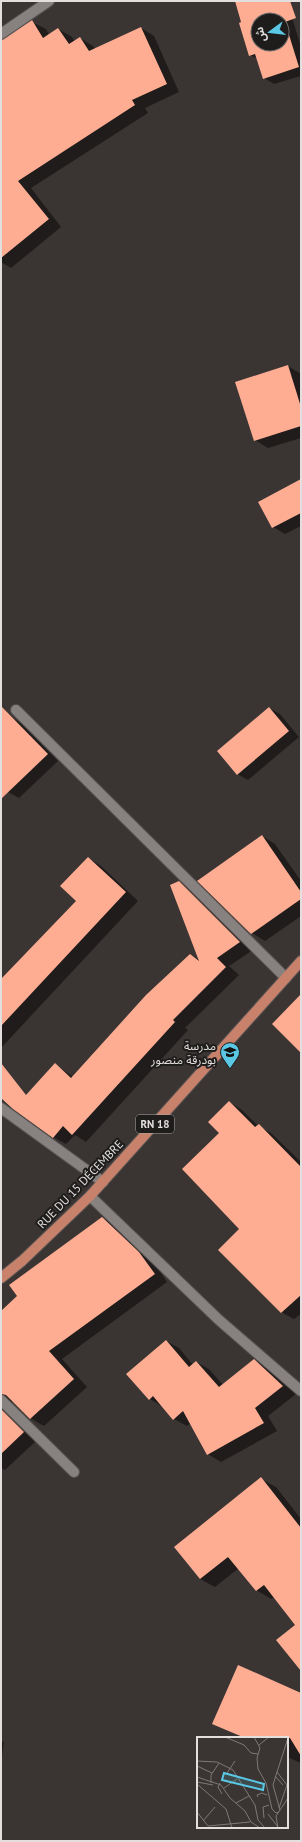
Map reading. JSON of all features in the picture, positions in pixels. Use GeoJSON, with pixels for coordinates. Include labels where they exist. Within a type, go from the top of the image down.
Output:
{"type":"FeatureCollection","features":[{"type":"Feature","properties":{"kind":"main road","name":"RUE DU 15 DÉCEMBRE"},"geometry":{"type":"LineString","coordinates":[[1,1278],[22,1261],[90,1196],[301,961]]}},
{"type":"Feature","properties":{"kind":"street"},"geometry":{"type":"LineString","coordinates":[[1,34],[49,1]]}},
{"type":"Feature","properties":{"kind":"street"},"geometry":{"type":"LineString","coordinates":[[16,710],[286,978]]}},
{"type":"Feature","properties":{"kind":"street"},"geometry":{"type":"LineString","coordinates":[[1,1108],[103,1182]]}},
{"type":"Feature","properties":{"kind":"street"},"geometry":{"type":"LineString","coordinates":[[90,1196],[219,1320],[301,1391]]}},
{"type":"Feature","properties":{"kind":"street"},"geometry":{"type":"LineString","coordinates":[[1,1400],[74,1472]]}},
{"type":"Feature","properties":{"kind":"building"},"geometry":{"type":"Polygon","coordinates":[[[235,1],[290,1],[296,18],[290,20],[290,12],[250,12],[250,52],[290,52],[290,38],[299,67],[263,79],[255,54],[249,56],[239,23],[241,22],[235,1]]]}},
{"type":"Feature","properties":{"kind":"building"},"geometry":{"type":"Polygon","coordinates":[[[32,20],[43,38],[58,28],[69,44],[80,37],[89,51],[141,27],[167,84],[132,100],[135,105],[18,181],[49,219],[1,258],[1,40],[32,20]]]}},
{"type":"Feature","properties":{"kind":"building"},"geometry":{"type":"Polygon","coordinates":[[[288,365],[301,407],[301,426],[254,441],[235,382],[288,365]]]}},
{"type":"Feature","properties":{"kind":"building"},"geometry":{"type":"Polygon","coordinates":[[[301,479],[301,513],[272,528],[258,502],[301,479]]]}},
{"type":"Feature","properties":{"kind":"building"},"geometry":{"type":"Polygon","coordinates":[[[1,706],[48,754],[1,799],[1,706]]]}},
{"type":"Feature","properties":{"kind":"building"},"geometry":{"type":"Polygon","coordinates":[[[269,707],[289,731],[237,775],[217,751],[269,707]]]}},
{"type":"Feature","properties":{"kind":"building"},"geometry":{"type":"Polygon","coordinates":[[[262,835],[301,892],[301,899],[251,934],[197,881],[262,835]]]}},
{"type":"Feature","properties":{"kind":"building"},"geometry":{"type":"Polygon","coordinates":[[[88,857],[126,892],[1,1026],[1,979],[76,901],[60,886],[88,857]]]}},
{"type":"Feature","properties":{"kind":"building"},"geometry":{"type":"Polygon","coordinates":[[[179,881],[240,942],[217,958],[226,967],[173,1020],[175,1022],[72,1135],[63,1126],[53,1138],[13,1109],[1,1098],[1,1063],[26,1095],[55,1063],[71,1078],[146,995],[190,954],[199,961],[170,885],[179,881]]]}},
{"type":"Feature","properties":{"kind":"building"},"geometry":{"type":"Polygon","coordinates":[[[301,994],[301,1053],[272,1024],[301,994]]]}},
{"type":"Feature","properties":{"kind":"building"},"geometry":{"type":"Polygon","coordinates":[[[229,1101],[255,1127],[259,1124],[301,1167],[301,1295],[281,1313],[218,1250],[239,1229],[182,1169],[219,1133],[208,1122],[229,1101]]]}},
{"type":"Feature","properties":{"kind":"building"},"geometry":{"type":"Polygon","coordinates":[[[102,1217],[139,1252],[155,1274],[49,1351],[74,1379],[30,1419],[6,1395],[1,1394],[1,1311],[17,1296],[9,1285],[102,1217]]]}},
{"type":"Feature","properties":{"kind":"building"},"geometry":{"type":"Polygon","coordinates":[[[166,1340],[189,1367],[196,1361],[219,1387],[254,1359],[283,1386],[255,1408],[264,1423],[207,1455],[183,1411],[173,1420],[153,1396],[149,1400],[126,1374],[166,1340]]]}},
{"type":"Feature","properties":{"kind":"building"},"geometry":{"type":"Polygon","coordinates":[[[1,1409],[24,1432],[1,1454],[1,1409]]]}},
{"type":"Feature","properties":{"kind":"building"},"geometry":{"type":"Polygon","coordinates":[[[261,1477],[301,1528],[301,1671],[276,1640],[295,1625],[264,1585],[256,1591],[228,1557],[200,1579],[174,1547],[261,1477]]]}},
{"type":"Feature","properties":{"kind":"building"},"geometry":{"type":"Polygon","coordinates":[[[238,1665],[301,1693],[301,1756],[288,1737],[243,1737],[212,1724],[238,1665]]]}},
{"type":"Feature","properties":{"kind":"place","name":"مدرسة بودرقة منصور"},"geometry":{"type":"Point","coordinates":[230,1069]}}]}
